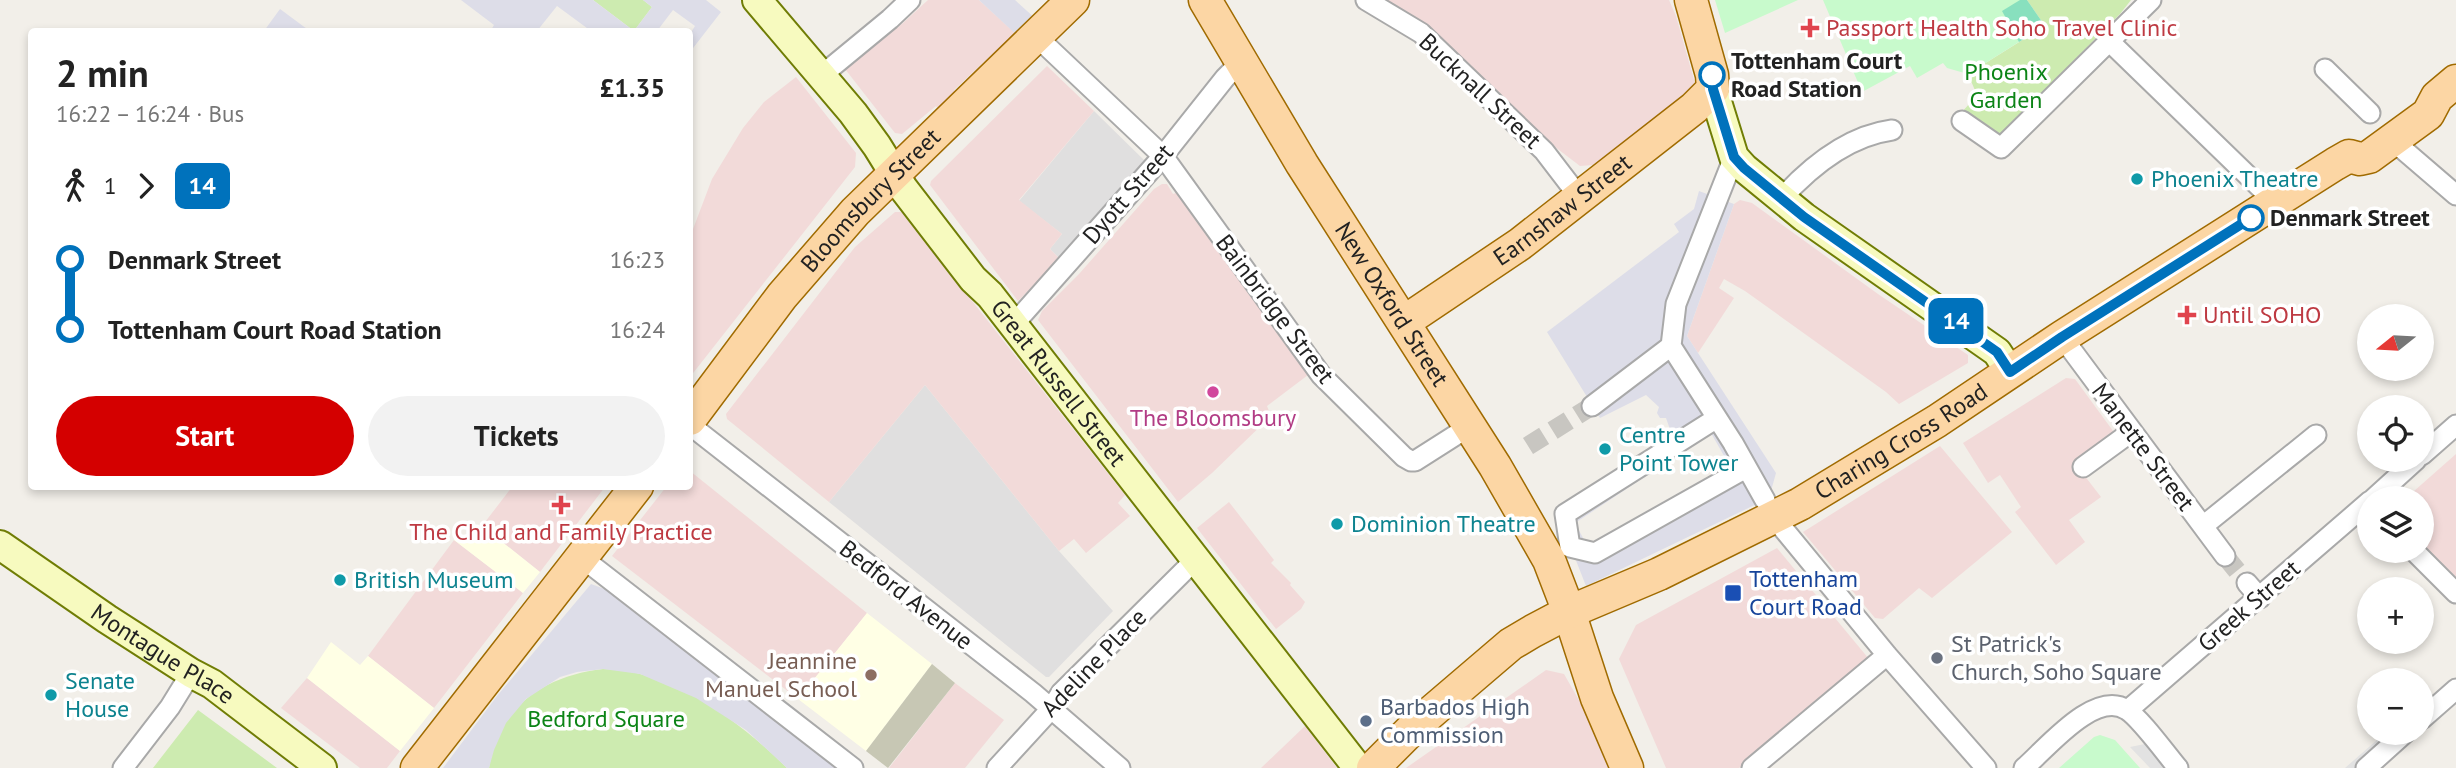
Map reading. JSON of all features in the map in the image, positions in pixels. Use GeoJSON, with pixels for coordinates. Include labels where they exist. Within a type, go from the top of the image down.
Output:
{"type":"FeatureCollection","features":[{"type":"Feature","properties":{"kind":"main road","name":"Bloomsbury Street"},"geometry":{"type":"LineString","coordinates":[[693,415],[804,269],[855,212],[1073,0]]}},
{"type":"Feature","properties":{"kind":"main road","name":"New Oxford Street"},"geometry":{"type":"LineString","coordinates":[[1205,0],[1320,192],[1470,426],[1549,560],[1597,698],[1627,768]]}},
{"type":"Feature","properties":{"kind":"main road"},"geometry":{"type":"LineString","coordinates":[[1691,0],[1712,75],[1713,89]]}},
{"type":"Feature","properties":{"kind":"main road","name":"Earnshaw Street"},"geometry":{"type":"LineString","coordinates":[[1404,323],[1491,265],[1580,198],[1694,108],[1713,89]]}},
{"type":"Feature","properties":{"kind":"main road"},"geometry":{"type":"LineString","coordinates":[[2348,156],[2354,142],[2379,122],[2416,100],[2446,89]]}},
{"type":"Feature","properties":{"kind":"main road","name":"Charing Cross Road"},"geometry":{"type":"LineString","coordinates":[[1569,612],[1659,574],[1800,504],[1900,444],[2062,337],[2348,156],[2360,159],[2369,156],[2428,114],[2446,89]]}},
{"type":"Feature","properties":{"kind":"main road"},"geometry":{"type":"LineString","coordinates":[[417,768],[634,490]]}},
{"type":"Feature","properties":{"kind":"main road"},"geometry":{"type":"LineString","coordinates":[[1374,768],[1415,726],[1511,645],[1569,612]]}},
{"type":"Feature","properties":{"kind":"street"},"geometry":{"type":"LineString","coordinates":[[822,75],[910,0]]}},
{"type":"Feature","properties":{"kind":"street","name":"Bucknall Street"},"geometry":{"type":"LineString","coordinates":[[1366,0],[1421,33],[1544,151],[1580,198]]}},
{"type":"Feature","properties":{"kind":"street"},"geometry":{"type":"LineString","coordinates":[[1962,121],[2001,148],[2151,0]]}},
{"type":"Feature","properties":{"kind":"street","name":"Great Russell Street"},"geometry":{"type":"LineString","coordinates":[[762,2],[877,146],[894,175],[973,279],[990,295],[1358,768]]}},
{"type":"Feature","properties":{"kind":"street"},"geometry":{"type":"LineString","coordinates":[[1037,37],[1163,156]]}},
{"type":"Feature","properties":{"kind":"street"},"geometry":{"type":"LineString","coordinates":[[2110,42],[2275,202]]}},
{"type":"Feature","properties":{"kind":"street","name":"Dyott Street"},"geometry":{"type":"LineString","coordinates":[[1013,325],[1163,156],[1241,62]]}},
{"type":"Feature","properties":{"kind":"street"},"geometry":{"type":"LineString","coordinates":[[2325,69],[2370,113]]}},
{"type":"Feature","properties":{"kind":"street"},"geometry":{"type":"LineString","coordinates":[[1713,89],[1734,157],[1744,168],[1782,199],[1997,352],[2010,372]]}},
{"type":"Feature","properties":{"kind":"street"},"geometry":{"type":"LineString","coordinates":[[1782,199],[1800,179],[1846,145],[1868,135],[1892,130]]}},
{"type":"Feature","properties":{"kind":"street"},"geometry":{"type":"LineString","coordinates":[[2392,140],[2456,195]]}},
{"type":"Feature","properties":{"kind":"street","name":"Bainbridge Street"},"geometry":{"type":"LineString","coordinates":[[1163,156],[1321,375],[1404,457],[1415,461],[1470,426]]}},
{"type":"Feature","properties":{"kind":"street"},"geometry":{"type":"LineString","coordinates":[[1734,157],[1675,304],[1671,346],[1765,500]]}},
{"type":"Feature","properties":{"kind":"street","name":"Manette Street"},"geometry":{"type":"LineString","coordinates":[[2062,337],[2225,556]]}},
{"type":"Feature","properties":{"kind":"street"},"geometry":{"type":"LineString","coordinates":[[1592,406],[1671,346]]}},
{"type":"Feature","properties":{"kind":"street"},"geometry":{"type":"LineString","coordinates":[[1717,418],[1565,514],[1570,547],[1595,553],[1746,468]]}},
{"type":"Feature","properties":{"kind":"street"},"geometry":{"type":"LineString","coordinates":[[2434,444],[2456,425]]}},
{"type":"Feature","properties":{"kind":"street","name":"Bedford Avenue"},"geometry":{"type":"LineString","coordinates":[[693,427],[1051,709],[1120,768]]}},
{"type":"Feature","properties":{"kind":"street"},"geometry":{"type":"LineString","coordinates":[[2203,526],[2316,435]]}},
{"type":"Feature","properties":{"kind":"street"},"geometry":{"type":"LineString","coordinates":[[2083,467],[2136,439]]}},
{"type":"Feature","properties":{"kind":"street","name":"Greek Street"},"geometry":{"type":"LineString","coordinates":[[2388,486],[2403,472]]}},
{"type":"Feature","properties":{"kind":"street","name":"Greek Street"},"geometry":{"type":"LineString","coordinates":[[2128,710],[2357,513]]}},
{"type":"Feature","properties":{"kind":"street"},"geometry":{"type":"LineString","coordinates":[[1780,526],[1887,655],[1986,768]]}},
{"type":"Feature","properties":{"kind":"street","name":"Montague Place"},"geometry":{"type":"LineString","coordinates":[[0,545],[191,673],[212,684],[322,768]]}},
{"type":"Feature","properties":{"kind":"street"},"geometry":{"type":"LineString","coordinates":[[581,557],[853,768]]}},
{"type":"Feature","properties":{"kind":"street","name":"Adeline Place"},"geometry":{"type":"LineString","coordinates":[[997,768],[1051,709],[1061,693],[1195,560]]}},
{"type":"Feature","properties":{"kind":"street"},"geometry":{"type":"LineString","coordinates":[[2426,563],[2456,593]]}},
{"type":"Feature","properties":{"kind":"street"},"geometry":{"type":"LineString","coordinates":[[2247,583],[2260,598]]}},
{"type":"Feature","properties":{"kind":"street"},"geometry":{"type":"LineString","coordinates":[[1752,768],[1887,655]]}},
{"type":"Feature","properties":{"kind":"street"},"geometry":{"type":"LineString","coordinates":[[123,768],[170,707],[191,673]]}},
{"type":"Feature","properties":{"kind":"street"},"geometry":{"type":"LineString","coordinates":[[2434,708],[2456,689]]}},
{"type":"Feature","properties":{"kind":"street"},"geometry":{"type":"LineString","coordinates":[[2024,768],[2088,711],[2114,705],[2128,710],[2178,768]]}},
{"type":"Feature","properties":{"kind":"street"},"geometry":{"type":"LineString","coordinates":[[2366,768],[2392,745]]}},
{"type":"Feature","properties":{"kind":"shaded area"},"geometry":{"type":"Polygon","coordinates":[[[461,0],[593,0],[630,28],[587,28],[557,6],[539,28],[492,28],[494,25],[461,0]]]}},
{"type":"Feature","properties":{"kind":"shaded area"},"geometry":{"type":"Polygon","coordinates":[[[643,0],[706,0],[721,12],[693,48],[695,26],[673,10],[659,28],[636,28],[652,7],[643,0]]]}},
{"type":"Feature","properties":{"kind":"shaded area"},"geometry":{"type":"Polygon","coordinates":[[[928,0],[979,0],[1015,33],[999,51],[954,90],[956,93],[939,110],[936,106],[902,134],[895,133],[845,69],[928,0]]]}},
{"type":"Feature","properties":{"kind":"shaded area"},"geometry":{"type":"Polygon","coordinates":[[[979,0],[1015,0],[1037,20],[1020,38],[979,0]]]}},
{"type":"Feature","properties":{"kind":"shaded area"},"geometry":{"type":"Polygon","coordinates":[[[1385,0],[1669,0],[1696,87],[1593,165],[1580,166],[1546,140],[1415,19],[1385,0]]]}},
{"type":"Feature","properties":{"kind":"shaded area"},"geometry":{"type":"Polygon","coordinates":[[[280,9],[306,28],[266,28],[280,9]]]}},
{"type":"Feature","properties":{"kind":"shaded area"},"geometry":{"type":"Polygon","coordinates":[[[1047,66],[1094,111],[1019,200],[1062,234],[1050,249],[1060,259],[1018,301],[930,185],[1047,66]]]}},
{"type":"Feature","properties":{"kind":"shaded area"},"geometry":{"type":"Polygon","coordinates":[[[796,77],[856,153],[855,167],[693,373],[693,229],[712,179],[743,128],[764,102],[796,77]]]}},
{"type":"Feature","properties":{"kind":"shaded area"},"geometry":{"type":"Polygon","coordinates":[[[1094,111],[1145,161],[1060,259],[1050,249],[1062,234],[1019,201],[1094,111]]]}},
{"type":"Feature","properties":{"kind":"shaded area"},"geometry":{"type":"Polygon","coordinates":[[[1167,184],[1173,194],[1176,193],[1308,375],[1267,406],[1271,416],[1178,502],[1038,320],[1042,311],[1079,274],[1154,189],[1167,184]]]}},
{"type":"Feature","properties":{"kind":"shaded area"},"geometry":{"type":"Polygon","coordinates":[[[1699,191],[1734,204],[1687,336],[1776,473],[1769,498],[1586,586],[1557,512],[1562,503],[1602,485],[1672,435],[1666,418],[1660,418],[1657,413],[1659,407],[1646,395],[1600,418],[1547,332],[1679,232],[1674,224],[1694,209],[1699,191]],[[1711,433],[1575,523],[1589,549],[1731,468],[1711,433]]]}},
{"type":"Feature","properties":{"kind":"shaded area"},"geometry":{"type":"Polygon","coordinates":[[[1740,200],[1752,203],[1968,355],[1968,363],[1899,404],[1745,291],[1724,279],[1719,288],[1734,298],[1698,353],[1687,336],[1734,204],[1740,200]]]}},
{"type":"Feature","properties":{"kind":"shaded area"},"geometry":{"type":"Polygon","coordinates":[[[895,212],[902,212],[1125,495],[1118,503],[1130,516],[1086,553],[1074,539],[1059,551],[925,385],[829,502],[727,419],[726,414],[855,247],[895,212]]]}},
{"type":"Feature","properties":{"kind":"shaded area"},"geometry":{"type":"Polygon","coordinates":[[[2066,378],[2075,379],[2116,435],[2084,475],[2101,497],[2069,520],[2085,542],[2056,565],[2015,512],[2021,507],[2000,475],[1988,483],[1963,443],[2066,378]]]}},
{"type":"Feature","properties":{"kind":"shaded area"},"geometry":{"type":"Polygon","coordinates":[[[925,385],[1059,551],[1113,611],[1049,677],[829,502],[925,385]]]}},
{"type":"Feature","properties":{"kind":"shaded area"},"geometry":{"type":"Polygon","coordinates":[[[1940,446],[2012,532],[1932,598],[1919,588],[1883,619],[1875,618],[1803,532],[1940,446]]]}},
{"type":"Feature","properties":{"kind":"shaded area"},"geometry":{"type":"Polygon","coordinates":[[[2456,454],[2456,577],[2434,556],[2434,486],[2420,486],[2456,454]]]}},
{"type":"Feature","properties":{"kind":"shaded area"},"geometry":{"type":"Polygon","coordinates":[[[693,473],[867,613],[798,699],[612,556],[664,490],[693,490],[693,473]]]}},
{"type":"Feature","properties":{"kind":"shaded area"},"geometry":{"type":"Polygon","coordinates":[[[510,490],[603,490],[540,572],[482,526],[510,490]]]}},
{"type":"Feature","properties":{"kind":"shaded area"},"geometry":{"type":"Polygon","coordinates":[[[1229,502],[1274,560],[1271,563],[1305,602],[1301,609],[1276,629],[1197,528],[1229,502]]]}},
{"type":"Feature","properties":{"kind":"shaded area"},"geometry":{"type":"Polygon","coordinates":[[[482,526],[540,572],[523,593],[454,540],[475,534],[482,526]]]}},
{"type":"Feature","properties":{"kind":"shaded area"},"geometry":{"type":"Polygon","coordinates":[[[454,540],[523,593],[434,708],[368,656],[454,540]]]}},
{"type":"Feature","properties":{"kind":"shaded area"},"geometry":{"type":"Polygon","coordinates":[[[1777,548],[1869,659],[1739,768],[1666,768],[1619,659],[1636,625],[1777,548]]]}},
{"type":"Feature","properties":{"kind":"shaded area"},"geometry":{"type":"Polygon","coordinates":[[[591,584],[610,591],[840,768],[787,768],[746,730],[696,698],[640,674],[603,669],[560,677],[526,699],[506,723],[489,768],[443,768],[497,696],[591,584]]]}},
{"type":"Feature","properties":{"kind":"shaded area","name":"Jeannine Manuel School"},"geometry":{"type":"Polygon","coordinates":[[[867,613],[932,664],[866,751],[798,699],[867,613]]]}},
{"type":"Feature","properties":{"kind":"shaded area"},"geometry":{"type":"Polygon","coordinates":[[[331,642],[360,665],[368,656],[434,708],[400,751],[307,678],[331,642]]]}},
{"type":"Feature","properties":{"kind":"shaded area"},"geometry":{"type":"Polygon","coordinates":[[[932,664],[955,683],[888,768],[866,751],[932,664]]]}},
{"type":"Feature","properties":{"kind":"shaded area"},"geometry":{"type":"Polygon","coordinates":[[[1546,670],[1564,674],[1588,716],[1608,768],[1406,768],[1546,670]]]}},
{"type":"Feature","properties":{"kind":"shaded area"},"geometry":{"type":"Polygon","coordinates":[[[307,678],[400,751],[387,768],[360,768],[281,708],[307,678]]]}},
{"type":"Feature","properties":{"kind":"shaded area"},"geometry":{"type":"Polygon","coordinates":[[[955,683],[1004,720],[965,768],[889,768],[955,683]]]}},
{"type":"Feature","properties":{"kind":"shaded area"},"geometry":{"type":"Polygon","coordinates":[[[1305,726],[1337,768],[1261,768],[1305,726]]]}},
{"type":"Feature","properties":{"kind":"shaded area"},"geometry":{"type":"Polygon","coordinates":[[[2145,744],[2166,768],[2150,768],[2130,747],[2145,744]]]}},
{"type":"Feature","properties":{"kind":"shaded area"},"geometry":{"type":"Polygon","coordinates":[[[2371,745],[2382,745],[2356,768],[2345,768],[2371,745]]]}},
{"type":"Feature","properties":{"kind":"green space"},"geometry":{"type":"Polygon","coordinates":[[[593,0],[643,0],[652,7],[636,28],[630,28],[593,0]]]}},
{"type":"Feature","properties":{"kind":"green space"},"geometry":{"type":"Polygon","coordinates":[[[1715,0],[1798,0],[1725,33],[1715,0]]]}},
{"type":"Feature","properties":{"kind":"green space"},"geometry":{"type":"Polygon","coordinates":[[[1823,0],[2024,0],[2045,25],[2018,39],[2019,42],[1968,74],[1947,68],[1943,63],[1917,78],[1910,66],[1862,92],[1823,0]]]}},
{"type":"Feature","properties":{"kind":"green space"},"geometry":{"type":"Polygon","coordinates":[[[2020,0],[2027,0],[2045,26],[2019,42],[2002,11],[2020,0]]]}},
{"type":"Feature","properties":{"kind":"green space","name":"Phoenix Garden"},"geometry":{"type":"Polygon","coordinates":[[[2027,0],[2131,0],[1997,138],[1962,112],[1977,95],[1968,74],[2045,26],[2027,0]]]}},
{"type":"Feature","properties":{"kind":"green space","name":"Bedford Square"},"geometry":{"type":"Polygon","coordinates":[[[603,669],[655,678],[679,688],[726,716],[787,768],[489,768],[494,746],[503,727],[514,711],[528,698],[562,679],[603,669]]]}},
{"type":"Feature","properties":{"kind":"green space"},"geometry":{"type":"Polygon","coordinates":[[[198,710],[277,768],[153,768],[198,710]]]}},
{"type":"Feature","properties":{"kind":"green space"},"geometry":{"type":"Polygon","coordinates":[[[2100,735],[2115,740],[2140,768],[2059,768],[2094,737],[2100,735]]]}},
{"type":"Feature","properties":{"kind":"tunnel"},"geometry":{"type":"LineString","coordinates":[[1528,446],[1592,406]]}},
{"type":"Feature","properties":{"kind":"tunnel"},"geometry":{"type":"LineString","coordinates":[[2225,556],[2247,583]]}},
{"type":"Feature","properties":{"kind":"bus line","name":"14"},"geometry":{"type":"LineString","coordinates":[[1712,75],[1713,89],[1734,157],[1744,168],[1804,217],[1997,352],[2010,372],[2251,218]]}},
{"type":"Feature","properties":{"kind":"place","name":"Passport Health Soho Travel Clinic"},"geometry":{"type":"Point","coordinates":[1810,28]}},
{"type":"Feature","properties":{"kind":"place","name":"Tottenham Court Road Station"},"geometry":{"type":"Point","coordinates":[1712,75]}},
{"type":"Feature","properties":{"kind":"place","name":"Phoenix Theatre"},"geometry":{"type":"Point","coordinates":[2137,179]}},
{"type":"Feature","properties":{"kind":"place","name":"Denmark Street"},"geometry":{"type":"Point","coordinates":[2251,218]}},
{"type":"Feature","properties":{"kind":"place","name":"Until SOHO"},"geometry":{"type":"Point","coordinates":[2187,315]}},
{"type":"Feature","properties":{"kind":"place","name":"The Bloomsbury"},"geometry":{"type":"Point","coordinates":[1213,392]}},
{"type":"Feature","properties":{"kind":"place","name":"Centre Point Tower"},"geometry":{"type":"Point","coordinates":[1605,449]}},
{"type":"Feature","properties":{"kind":"place","name":"The Child and Family Practice"},"geometry":{"type":"Point","coordinates":[561,505]}},
{"type":"Feature","properties":{"kind":"place","name":"Dominion Theatre"},"geometry":{"type":"Point","coordinates":[1337,524]}},
{"type":"Feature","properties":{"kind":"place","name":"British Museum"},"geometry":{"type":"Point","coordinates":[340,580]}},
{"type":"Feature","properties":{"kind":"place","name":"Tottenham Court Road"},"geometry":{"type":"Point","coordinates":[1733,593]}},
{"type":"Feature","properties":{"kind":"place","name":"St Patrick's Church, Soho Square"},"geometry":{"type":"Point","coordinates":[1937,658]}},
{"type":"Feature","properties":{"kind":"place","name":"Jeannine Manuel School"},"geometry":{"type":"Point","coordinates":[871,675]}},
{"type":"Feature","properties":{"kind":"place","name":"Senate House"},"geometry":{"type":"Point","coordinates":[51,695]}},
{"type":"Feature","properties":{"kind":"place","name":"Barbados High Commission"},"geometry":{"type":"Point","coordinates":[1366,721]}}]}
